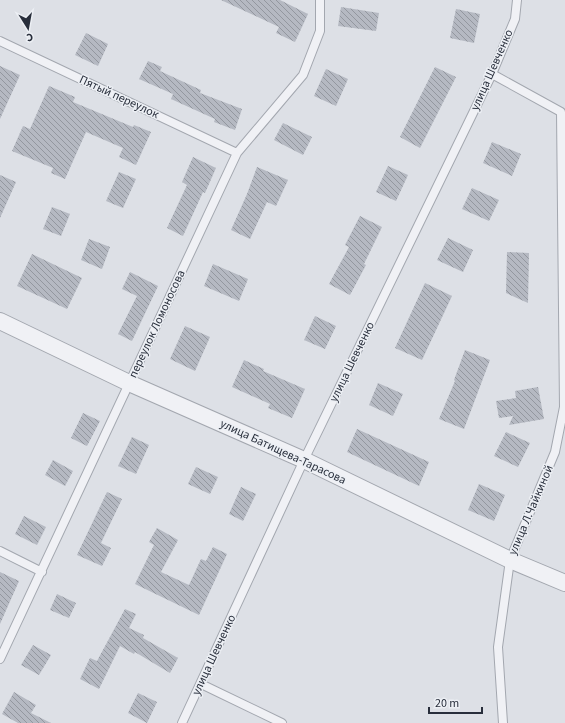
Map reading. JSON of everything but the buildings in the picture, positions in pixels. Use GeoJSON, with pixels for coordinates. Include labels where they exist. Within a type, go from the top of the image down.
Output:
{"type":"FeatureCollection","features":[{"type":"Feature","properties":{"kind":"street","name":"улица Батищева-Тарасова"},"geometry":{"type":"LineString","coordinates":[[0,321],[129,383],[304,460],[510,560],[565,584]]}},
{"type":"Feature","properties":{"kind":"lane","name":"переулок Ломоносова"},"geometry":{"type":"LineString","coordinates":[[0,659],[238,153],[303,75],[320,31],[320,0]]}},
{"type":"Feature","properties":{"kind":"lane","name":"улица Шевченко"},"geometry":{"type":"LineString","coordinates":[[182,723],[304,460],[492,74],[515,19],[518,0]]}},
{"type":"Feature","properties":{"kind":"lane","name":"Пятый переулок"},"geometry":{"type":"LineString","coordinates":[[0,41],[238,153]]}},
{"type":"Feature","properties":{"kind":"lane","name":"улица Л.Чайкиной"},"geometry":{"type":"LineString","coordinates":[[492,74],[561,112],[564,407],[555,452],[510,560],[498,647],[503,723]]}},
{"type":"Feature","properties":{"kind":"lane"},"geometry":{"type":"LineString","coordinates":[[0,552],[42,572]]}},
{"type":"Feature","properties":{"kind":"lane"},"geometry":{"type":"LineString","coordinates":[[200,684],[282,723]]}}]}
